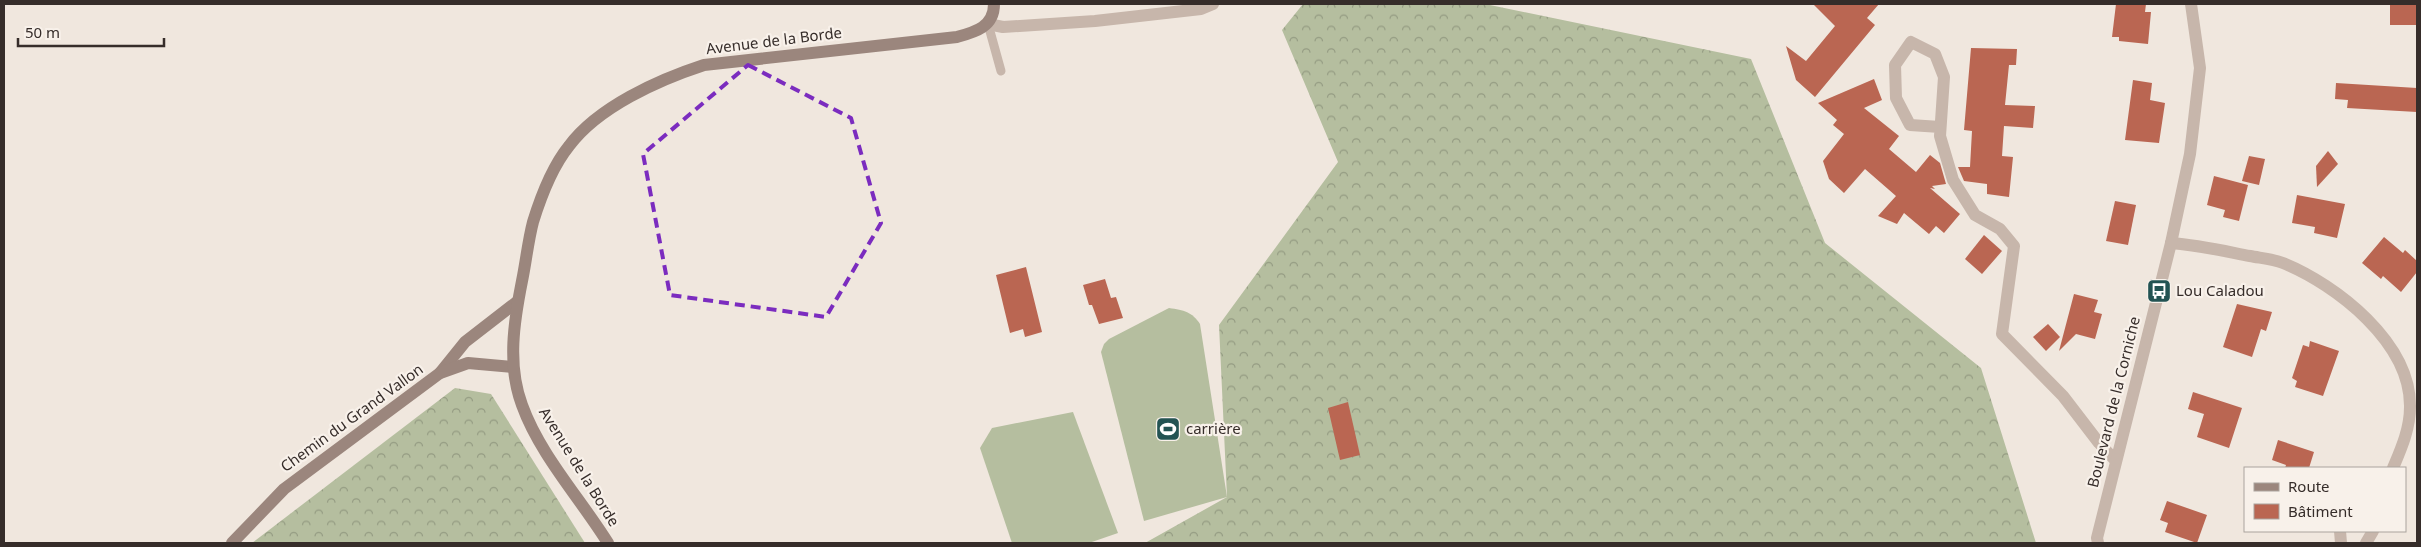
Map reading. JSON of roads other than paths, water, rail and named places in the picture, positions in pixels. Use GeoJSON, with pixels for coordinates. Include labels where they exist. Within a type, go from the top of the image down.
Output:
{"type":"FeatureCollection","features":[{"type":"Feature","properties":{"kind":"street"},"geometry":{"type":"LineString","coordinates":[[994,4],[988,24],[1003,27],[1201,9],[1213,4]]}},
{"type":"Feature","properties":{"kind":"street","name":"Boulevard de la Corniche"},"geometry":{"type":"LineString","coordinates":[[2098,543],[2097,538],[2115,460],[2171,243],[2190,154],[2200,68],[2191,4]]}},
{"type":"Feature","properties":{"kind":"street","name":"Avenue de la Borde"},"geometry":{"type":"LineString","coordinates":[[608,543],[539,440],[522,406],[513,367],[514,320],[533,222],[552,172],[568,146],[584,129],[627,99],[674,75],[704,65],[957,37],[976,32],[988,24]]}},
{"type":"Feature","properties":{"kind":"street"},"geometry":{"type":"LineString","coordinates":[[1940,126],[1910,125],[1896,98],[1894,64],[1911,42],[1935,54],[1944,77],[1940,136],[1953,180],[1975,215],[2000,229],[2014,246],[2002,334],[2063,396],[2099,443],[2115,460]]}},
{"type":"Feature","properties":{"kind":"street"},"geometry":{"type":"LineString","coordinates":[[2171,243],[2189,244],[2282,263],[2341,295],[2365,317],[2391,348],[2407,384],[2410,407],[2404,442],[2393,467]]}},
{"type":"Feature","properties":{"kind":"street"},"geometry":{"type":"LineString","coordinates":[[440,373],[465,342],[518,301]]}},
{"type":"Feature","properties":{"kind":"street","name":"Chemin du Grand Vallon"},"geometry":{"type":"LineString","coordinates":[[232,543],[284,489],[440,373],[468,363],[513,367]]}},
{"type":"Feature","properties":{"kind":"street"},"geometry":{"type":"LineString","coordinates":[[2366,543],[2372,532]]}},
{"type":"Feature","properties":{"kind":"lane"},"geometry":{"type":"LineString","coordinates":[[988,24],[1000,71]]}},
{"type":"Feature","properties":{"kind":"place","name":"Lou Caladou"},"geometry":{"type":"Point","coordinates":[2159,291]}},
{"type":"Feature","properties":{"kind":"place","name":"carrière"},"geometry":{"type":"Point","coordinates":[1168,429]}}]}
